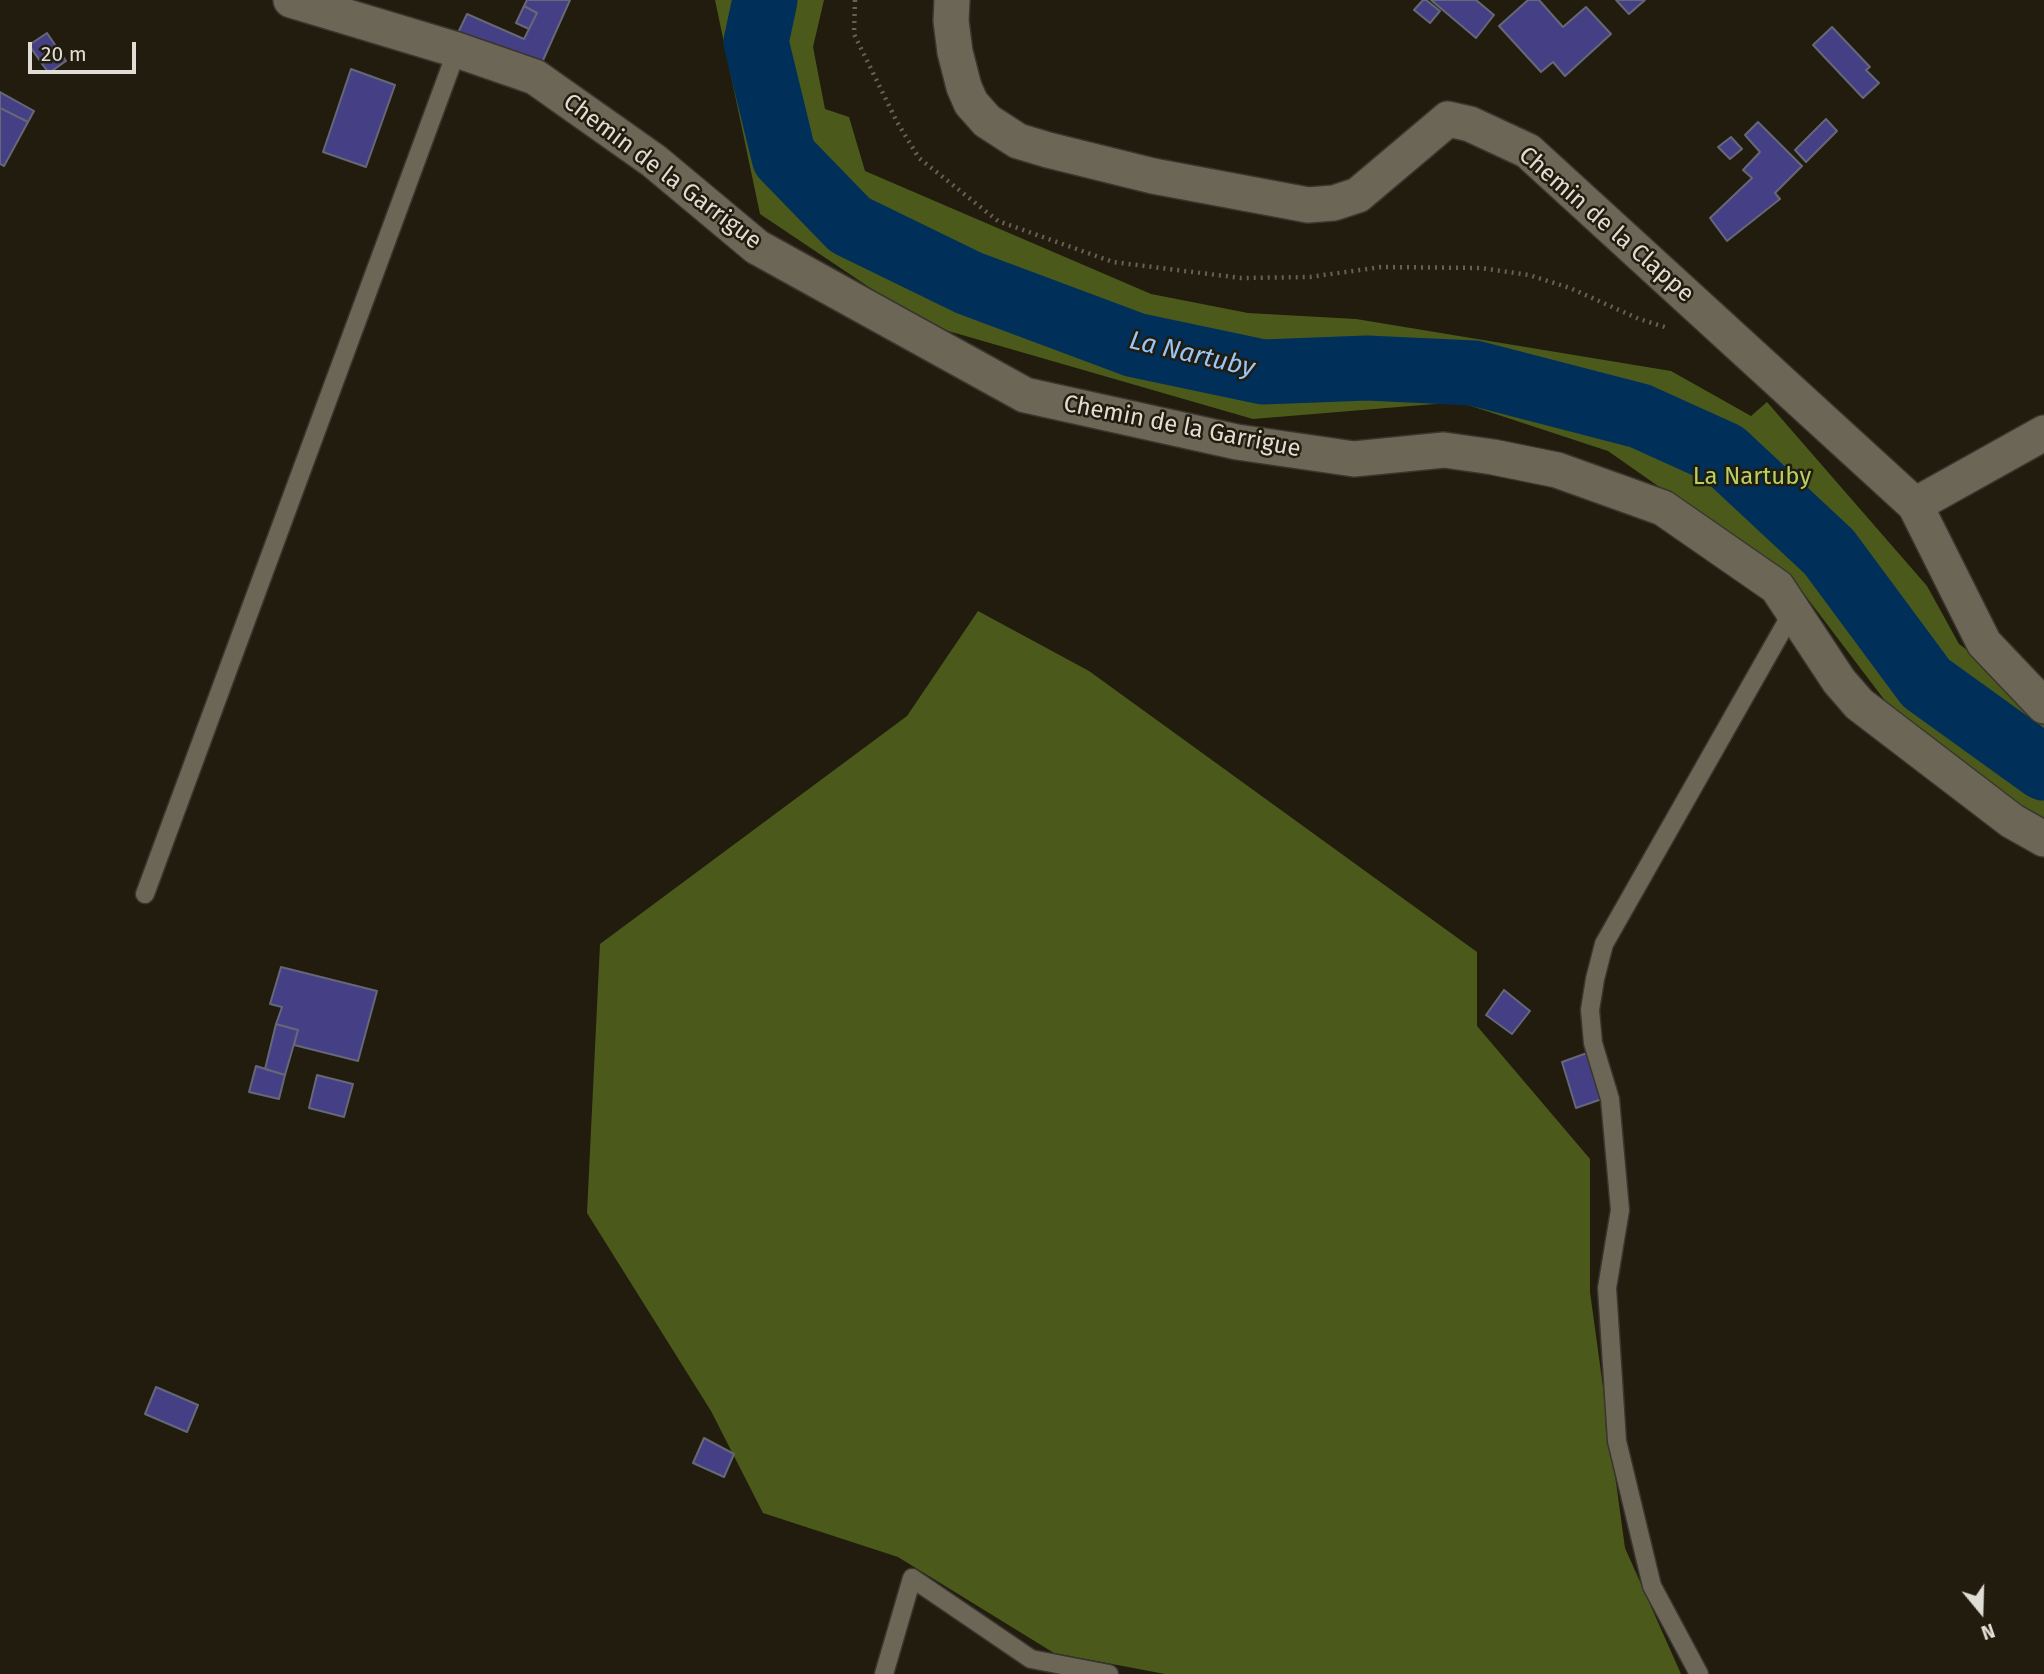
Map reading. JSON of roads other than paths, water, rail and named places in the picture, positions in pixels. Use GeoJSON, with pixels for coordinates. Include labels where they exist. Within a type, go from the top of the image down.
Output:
{"type":"FeatureCollection","features":[{"type":"Feature","properties":{"kind":"street","name":"Chemin de la Garrigue"},"geometry":{"type":"LineString","coordinates":[[290,0],[457,50],[535,77],[654,161],[757,247],[1025,395],[1237,442],[1354,459],[1444,450],[1557,470],[1662,508],[1776,587],[1839,681],[1859,704],[2012,821],[2044,839]]}},
{"type":"Feature","properties":{"kind":"street","name":"Chemin de la Clappe"},"geometry":{"type":"LineString","coordinates":[[951,0],[955,52],[971,103],[987,121],[1018,141],[1153,176],[1308,205],[1334,203],[1357,195],[1448,119],[1470,124],[1528,151],[1915,505],[1984,643],[2044,706]]}},
{"type":"Feature","properties":{"kind":"street"},"geometry":{"type":"LineString","coordinates":[[1915,505],[2044,433]]}},
{"type":"Feature","properties":{"kind":"lane"},"geometry":{"type":"LineString","coordinates":[[145,894],[457,50]]}},
{"type":"Feature","properties":{"kind":"lane"},"geometry":{"type":"LineString","coordinates":[[1699,1674],[1652,1586],[1618,1441],[1607,1288],[1620,1210],[1610,1099],[1593,1043],[1590,1010],[1605,944],[1793,611]]}},
{"type":"Feature","properties":{"kind":"lane"},"geometry":{"type":"LineString","coordinates":[[884,1674],[912,1578],[1031,1659],[1109,1674]]}},
{"type":"Feature","properties":{"kind":"waterway","name":"La Nartuby"},"geometry":{"type":"LineString","coordinates":[[765,0],[756,42],[784,157],[850,225],[969,283],[1135,345],[1263,372],[1367,368],[1474,373],[1640,416],[1724,454],[1829,552],[1926,683],[2044,768]]}}]}
